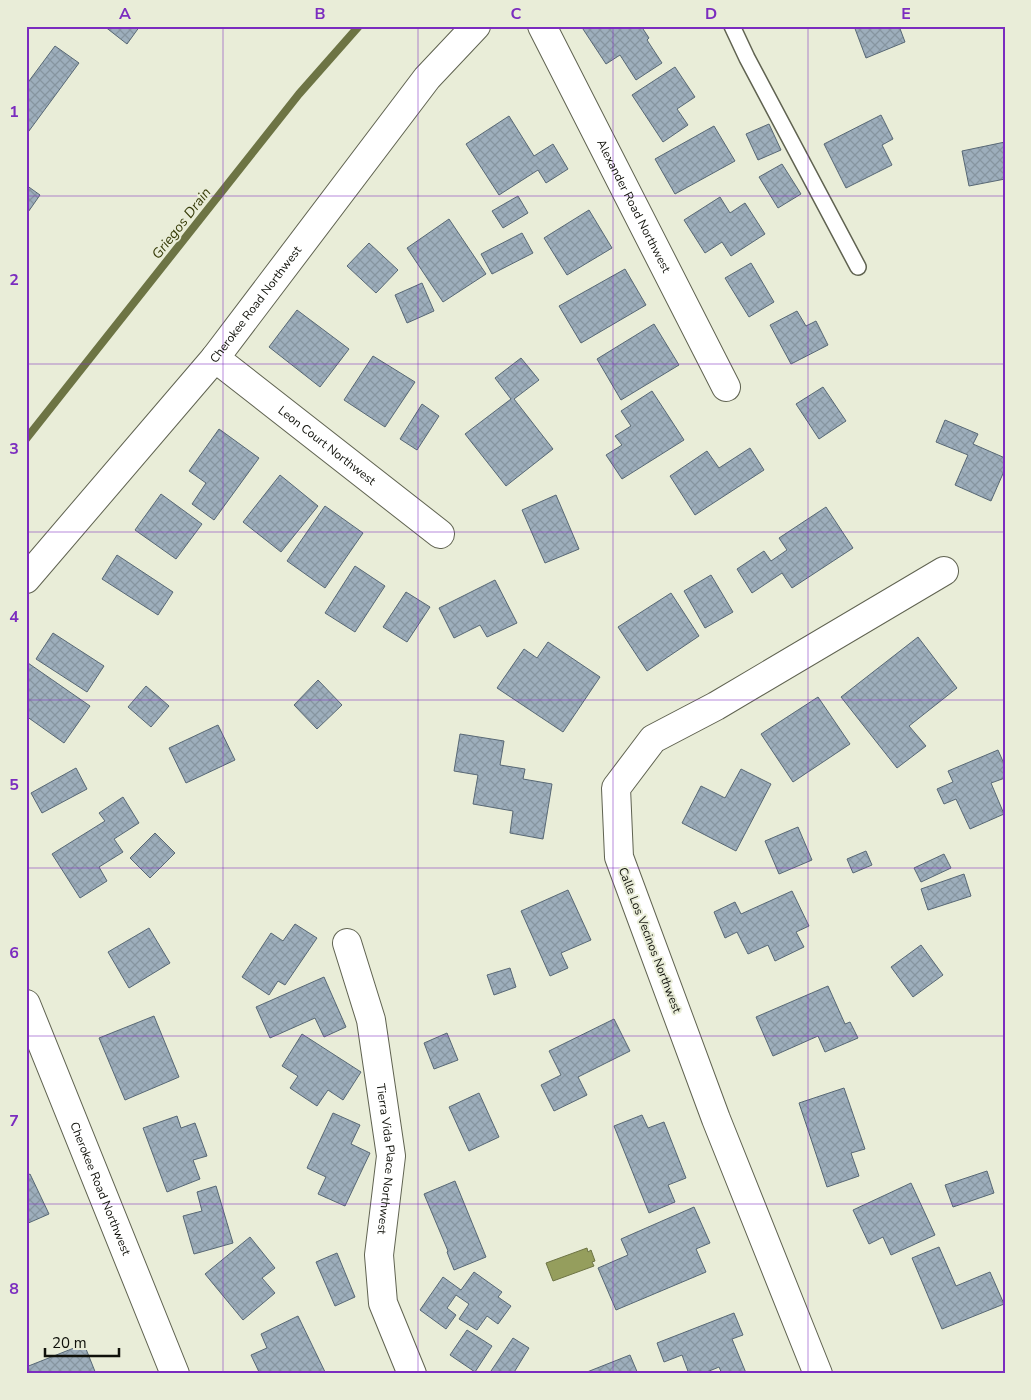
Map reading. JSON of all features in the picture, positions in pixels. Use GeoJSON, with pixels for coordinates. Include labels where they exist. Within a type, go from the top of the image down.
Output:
{"type":"FeatureCollection","features":[{"type":"Feature","properties":{"kind":"street","name":"Cherokee Road Northwest"},"geometry":{"type":"LineString","coordinates":[[26,579],[215,358],[427,78],[476,26]]}},
{"type":"Feature","properties":{"kind":"street","name":"Alexander Road Northwest"},"geometry":{"type":"LineString","coordinates":[[542,26],[726,387]]}},
{"type":"Feature","properties":{"kind":"street","name":"Leon Court Northwest"},"geometry":{"type":"LineString","coordinates":[[215,358],[440,534]]}},
{"type":"Feature","properties":{"kind":"street","name":"Calle Los Vecinos Northwest"},"geometry":{"type":"LineString","coordinates":[[818,1374],[716,1119],[618,857],[616,788],[653,739],[716,706],[944,571]]}},
{"type":"Feature","properties":{"kind":"street","name":"Tierra Vida Place Northwest"},"geometry":{"type":"LineString","coordinates":[[348,943],[371,1020],[391,1156],[379,1254],[383,1304],[412,1374]]}},
{"type":"Feature","properties":{"kind":"street","name":"Cherokee Road Northwest"},"geometry":{"type":"LineString","coordinates":[[26,1004],[175,1374]]}},
{"type":"Feature","properties":{"kind":"lane"},"geometry":{"type":"LineString","coordinates":[[732,26],[747,58],[858,267]]}},
{"type":"Feature","properties":{"kind":"shaded area"},"geometry":{"type":"Polygon","coordinates":[[[587,1248],[588,1252],[591,1250],[595,1261],[592,1262],[594,1266],[553,1281],[546,1263],[587,1248]]]}},
{"type":"Feature","properties":{"kind":"building"},"geometry":{"type":"Polygon","coordinates":[[[104,26],[140,26],[127,44],[104,26]]]}},
{"type":"Feature","properties":{"kind":"building"},"geometry":{"type":"Polygon","coordinates":[[[581,26],[641,26],[649,38],[647,40],[662,63],[636,80],[620,55],[606,64],[581,26]]]}},
{"type":"Feature","properties":{"kind":"building"},"geometry":{"type":"Polygon","coordinates":[[[854,26],[899,26],[905,42],[866,58],[854,26]]]}},
{"type":"Feature","properties":{"kind":"building"},"geometry":{"type":"Polygon","coordinates":[[[55,46],[79,63],[26,135],[26,85],[55,46]]]}},
{"type":"Feature","properties":{"kind":"building"},"geometry":{"type":"Polygon","coordinates":[[[675,67],[695,97],[677,109],[688,125],[663,142],[632,95],[675,67]]]}},
{"type":"Feature","properties":{"kind":"building"},"geometry":{"type":"Polygon","coordinates":[[[881,115],[893,139],[882,145],[892,165],[846,188],[824,144],[881,115]]]}},
{"type":"Feature","properties":{"kind":"building"},"geometry":{"type":"Polygon","coordinates":[[[509,116],[534,156],[553,144],[568,169],[546,183],[538,170],[499,195],[466,144],[509,116]]]}},
{"type":"Feature","properties":{"kind":"building"},"geometry":{"type":"Polygon","coordinates":[[[769,124],[781,150],[758,160],[746,134],[769,124]]]}},
{"type":"Feature","properties":{"kind":"building"},"geometry":{"type":"Polygon","coordinates":[[[714,126],[735,161],[675,194],[655,159],[714,126]]]}},
{"type":"Feature","properties":{"kind":"building"},"geometry":{"type":"Polygon","coordinates":[[[1005,142],[1005,179],[969,186],[962,151],[1005,142]]]}},
{"type":"Feature","properties":{"kind":"building"},"geometry":{"type":"Polygon","coordinates":[[[782,164],[801,194],[778,208],[759,177],[782,164]]]}},
{"type":"Feature","properties":{"kind":"building"},"geometry":{"type":"Polygon","coordinates":[[[26,185],[40,195],[26,215],[26,185]]]}},
{"type":"Feature","properties":{"kind":"building"},"geometry":{"type":"Polygon","coordinates":[[[518,196],[528,213],[503,228],[492,211],[518,196]]]}},
{"type":"Feature","properties":{"kind":"building"},"geometry":{"type":"Polygon","coordinates":[[[720,197],[730,213],[745,203],[765,234],[731,256],[722,242],[705,253],[684,220],[720,197]]]}},
{"type":"Feature","properties":{"kind":"building"},"geometry":{"type":"Polygon","coordinates":[[[589,210],[612,248],[567,275],[544,238],[589,210]]]}},
{"type":"Feature","properties":{"kind":"building"},"geometry":{"type":"Polygon","coordinates":[[[449,219],[486,274],[443,302],[407,248],[449,219]]]}},
{"type":"Feature","properties":{"kind":"building"},"geometry":{"type":"Polygon","coordinates":[[[522,233],[533,253],[492,274],[481,254],[522,233]]]}},
{"type":"Feature","properties":{"kind":"building"},"geometry":{"type":"Polygon","coordinates":[[[369,243],[398,270],[376,293],[347,266],[369,243]]]}},
{"type":"Feature","properties":{"kind":"building"},"geometry":{"type":"Polygon","coordinates":[[[751,263],[774,302],[749,317],[725,278],[751,263]]]}},
{"type":"Feature","properties":{"kind":"building"},"geometry":{"type":"Polygon","coordinates":[[[625,269],[646,305],[581,343],[559,306],[625,269]]]}},
{"type":"Feature","properties":{"kind":"building"},"geometry":{"type":"Polygon","coordinates":[[[422,283],[434,311],[407,323],[395,295],[422,283]]]}},
{"type":"Feature","properties":{"kind":"building"},"geometry":{"type":"Polygon","coordinates":[[[297,310],[349,349],[320,387],[269,347],[297,310]]]}},
{"type":"Feature","properties":{"kind":"building"},"geometry":{"type":"Polygon","coordinates":[[[797,311],[806,326],[816,321],[828,345],[791,364],[770,325],[797,311]]]}},
{"type":"Feature","properties":{"kind":"building"},"geometry":{"type":"Polygon","coordinates":[[[654,324],[679,365],[621,400],[597,359],[654,324]]]}},
{"type":"Feature","properties":{"kind":"building"},"geometry":{"type":"Polygon","coordinates":[[[373,356],[415,382],[385,427],[344,400],[373,356]]]}},
{"type":"Feature","properties":{"kind":"building"},"geometry":{"type":"Polygon","coordinates":[[[521,358],[539,380],[514,399],[553,449],[506,486],[465,434],[511,399],[495,378],[521,358]]]}},
{"type":"Feature","properties":{"kind":"building"},"geometry":{"type":"Polygon","coordinates":[[[823,387],[846,421],[819,439],[796,404],[823,387]]]}},
{"type":"Feature","properties":{"kind":"building"},"geometry":{"type":"Polygon","coordinates":[[[652,391],[684,440],[622,479],[606,455],[622,445],[615,436],[631,426],[621,411],[652,391]]]}},
{"type":"Feature","properties":{"kind":"building"},"geometry":{"type":"Polygon","coordinates":[[[422,404],[439,416],[417,450],[400,439],[422,404]]]}},
{"type":"Feature","properties":{"kind":"building"},"geometry":{"type":"Polygon","coordinates":[[[945,420],[978,434],[973,444],[1005,458],[1005,469],[991,501],[955,485],[968,455],[936,442],[945,420]]]}},
{"type":"Feature","properties":{"kind":"building"},"geometry":{"type":"Polygon","coordinates":[[[219,429],[259,458],[214,520],[192,504],[206,483],[189,471],[219,429]]]}},
{"type":"Feature","properties":{"kind":"building"},"geometry":{"type":"Polygon","coordinates":[[[750,448],[764,470],[695,515],[670,476],[707,451],[719,468],[750,448]]]}},
{"type":"Feature","properties":{"kind":"building"},"geometry":{"type":"Polygon","coordinates":[[[280,475],[318,506],[281,552],[243,522],[280,475]]]}},
{"type":"Feature","properties":{"kind":"building"},"geometry":{"type":"Polygon","coordinates":[[[161,494],[202,524],[176,559],[135,530],[161,494]]]}},
{"type":"Feature","properties":{"kind":"building"},"geometry":{"type":"Polygon","coordinates":[[[556,495],[579,549],[545,563],[522,510],[556,495]]]}},
{"type":"Feature","properties":{"kind":"building"},"geometry":{"type":"Polygon","coordinates":[[[325,506],[363,533],[325,588],[287,561],[325,506]]]}},
{"type":"Feature","properties":{"kind":"building"},"geometry":{"type":"Polygon","coordinates":[[[826,507],[853,548],[792,588],[782,573],[752,593],[737,569],[764,551],[771,561],[787,550],[779,538],[826,507]]]}},
{"type":"Feature","properties":{"kind":"building"},"geometry":{"type":"Polygon","coordinates":[[[117,555],[173,592],[158,615],[102,579],[117,555]]]}},
{"type":"Feature","properties":{"kind":"building"},"geometry":{"type":"Polygon","coordinates":[[[355,566],[385,586],[355,632],[325,613],[355,566]]]}},
{"type":"Feature","properties":{"kind":"building"},"geometry":{"type":"Polygon","coordinates":[[[711,575],[733,612],[705,628],[684,591],[711,575]]]}},
{"type":"Feature","properties":{"kind":"building"},"geometry":{"type":"Polygon","coordinates":[[[495,580],[517,623],[487,637],[480,625],[454,638],[439,608],[495,580]]]}},
{"type":"Feature","properties":{"kind":"building"},"geometry":{"type":"Polygon","coordinates":[[[406,592],[430,607],[407,642],[383,627],[406,592]]]}},
{"type":"Feature","properties":{"kind":"building"},"geometry":{"type":"Polygon","coordinates":[[[671,593],[699,636],[647,671],[618,627],[671,593]]]}},
{"type":"Feature","properties":{"kind":"building"},"geometry":{"type":"Polygon","coordinates":[[[53,633],[104,666],[87,692],[36,659],[53,633]]]}},
{"type":"Feature","properties":{"kind":"building"},"geometry":{"type":"Polygon","coordinates":[[[918,637],[957,688],[909,726],[926,746],[897,768],[841,697],[918,637]]]}},
{"type":"Feature","properties":{"kind":"building"},"geometry":{"type":"Polygon","coordinates":[[[548,642],[600,677],[563,732],[497,688],[524,649],[537,658],[548,642]]]}},
{"type":"Feature","properties":{"kind":"building"},"geometry":{"type":"Polygon","coordinates":[[[28,663],[90,706],[64,743],[26,716],[26,666],[28,663]]]}},
{"type":"Feature","properties":{"kind":"building"},"geometry":{"type":"Polygon","coordinates":[[[318,680],[342,705],[317,729],[294,705],[318,680]]]}},
{"type":"Feature","properties":{"kind":"building"},"geometry":{"type":"Polygon","coordinates":[[[146,686],[169,706],[151,727],[128,707],[146,686]]]}},
{"type":"Feature","properties":{"kind":"building"},"geometry":{"type":"Polygon","coordinates":[[[818,697],[850,744],[793,782],[761,734],[818,697]]]}},
{"type":"Feature","properties":{"kind":"building"},"geometry":{"type":"Polygon","coordinates":[[[218,725],[235,760],[186,783],[169,748],[218,725]]]}},
{"type":"Feature","properties":{"kind":"building"},"geometry":{"type":"Polygon","coordinates":[[[460,734],[504,741],[500,765],[525,769],[523,779],[552,784],[543,839],[510,833],[513,811],[473,804],[478,775],[454,771],[460,734]]]}},
{"type":"Feature","properties":{"kind":"building"},"geometry":{"type":"Polygon","coordinates":[[[998,750],[1005,766],[1005,778],[991,783],[1004,814],[970,829],[956,799],[944,804],[937,789],[953,782],[948,771],[998,750]]]}},
{"type":"Feature","properties":{"kind":"building"},"geometry":{"type":"Polygon","coordinates":[[[76,768],[87,789],[42,813],[31,793],[76,768]]]}},
{"type":"Feature","properties":{"kind":"building"},"geometry":{"type":"Polygon","coordinates":[[[741,769],[771,784],[736,851],[682,823],[701,786],[725,798],[741,769]]]}},
{"type":"Feature","properties":{"kind":"building"},"geometry":{"type":"Polygon","coordinates":[[[123,797],[139,823],[114,839],[123,852],[99,867],[107,881],[80,898],[52,854],[105,821],[99,813],[123,797]]]}},
{"type":"Feature","properties":{"kind":"building"},"geometry":{"type":"Polygon","coordinates":[[[798,827],[812,860],[779,874],[765,841],[798,827]]]}},
{"type":"Feature","properties":{"kind":"building"},"geometry":{"type":"Polygon","coordinates":[[[155,833],[175,853],[150,878],[130,858],[155,833]]]}},
{"type":"Feature","properties":{"kind":"building"},"geometry":{"type":"Polygon","coordinates":[[[866,851],[872,865],[853,873],[847,859],[866,851]]]}},
{"type":"Feature","properties":{"kind":"building"},"geometry":{"type":"Polygon","coordinates":[[[944,854],[951,868],[921,882],[914,868],[944,854]]]}},
{"type":"Feature","properties":{"kind":"building"},"geometry":{"type":"Polygon","coordinates":[[[964,874],[971,896],[928,910],[921,889],[964,874]]]}},
{"type":"Feature","properties":{"kind":"building"},"geometry":{"type":"Polygon","coordinates":[[[568,890],[591,940],[561,953],[568,968],[550,976],[521,911],[568,890]]]}},
{"type":"Feature","properties":{"kind":"building"},"geometry":{"type":"Polygon","coordinates":[[[792,891],[809,926],[796,932],[804,947],[775,961],[768,945],[748,954],[737,932],[725,938],[714,912],[735,902],[741,914],[792,891]]]}},
{"type":"Feature","properties":{"kind":"building"},"geometry":{"type":"Polygon","coordinates":[[[295,924],[317,938],[285,985],[278,981],[269,995],[242,977],[271,933],[283,941],[295,924]]]}},
{"type":"Feature","properties":{"kind":"building"},"geometry":{"type":"Polygon","coordinates":[[[149,928],[170,963],[129,988],[108,952],[149,928]]]}},
{"type":"Feature","properties":{"kind":"building"},"geometry":{"type":"Polygon","coordinates":[[[921,945],[943,975],[913,997],[891,967],[921,945]]]}},
{"type":"Feature","properties":{"kind":"building"},"geometry":{"type":"Polygon","coordinates":[[[510,968],[516,987],[494,995],[487,975],[510,968]]]}},
{"type":"Feature","properties":{"kind":"building"},"geometry":{"type":"Polygon","coordinates":[[[324,977],[346,1027],[324,1037],[315,1018],[270,1038],[256,1007],[324,977]]]}},
{"type":"Feature","properties":{"kind":"building"},"geometry":{"type":"Polygon","coordinates":[[[828,986],[845,1024],[850,1022],[858,1038],[825,1052],[818,1036],[773,1056],[756,1017],[828,986]]]}},
{"type":"Feature","properties":{"kind":"building"},"geometry":{"type":"Polygon","coordinates":[[[154,1016],[179,1077],[125,1100],[99,1038],[154,1016]]]}},
{"type":"Feature","properties":{"kind":"building"},"geometry":{"type":"Polygon","coordinates":[[[614,1019],[630,1051],[578,1077],[587,1095],[554,1111],[541,1085],[561,1075],[549,1051],[614,1019]]]}},
{"type":"Feature","properties":{"kind":"building"},"geometry":{"type":"Polygon","coordinates":[[[447,1033],[458,1060],[434,1069],[424,1043],[447,1033]]]}},
{"type":"Feature","properties":{"kind":"building"},"geometry":{"type":"Polygon","coordinates":[[[302,1034],[361,1072],[343,1100],[328,1090],[317,1106],[290,1088],[298,1076],[282,1066],[302,1034]]]}},
{"type":"Feature","properties":{"kind":"building"},"geometry":{"type":"Polygon","coordinates":[[[844,1088],[865,1149],[851,1153],[859,1176],[827,1187],[799,1103],[844,1088]]]}},
{"type":"Feature","properties":{"kind":"building"},"geometry":{"type":"Polygon","coordinates":[[[479,1093],[499,1137],[469,1151],[449,1107],[479,1093]]]}},
{"type":"Feature","properties":{"kind":"building"},"geometry":{"type":"Polygon","coordinates":[[[333,1113],[360,1125],[351,1144],[370,1153],[345,1206],[318,1194],[326,1177],[307,1168],[333,1113]]]}},
{"type":"Feature","properties":{"kind":"building"},"geometry":{"type":"Polygon","coordinates":[[[642,1115],[648,1128],[664,1122],[686,1178],[668,1185],[675,1202],[649,1213],[614,1126],[642,1115]]]}},
{"type":"Feature","properties":{"kind":"building"},"geometry":{"type":"Polygon","coordinates":[[[177,1116],[181,1128],[195,1123],[207,1156],[193,1160],[200,1179],[167,1192],[143,1128],[177,1116]]]}},
{"type":"Feature","properties":{"kind":"building"},"geometry":{"type":"Polygon","coordinates":[[[987,1171],[994,1193],[953,1207],[945,1185],[987,1171]]]}},
{"type":"Feature","properties":{"kind":"building"},"geometry":{"type":"Polygon","coordinates":[[[30,1174],[49,1214],[26,1224],[26,1176],[30,1174]]]}},
{"type":"Feature","properties":{"kind":"building"},"geometry":{"type":"Polygon","coordinates":[[[455,1181],[486,1257],[454,1270],[424,1194],[455,1181]]]}},
{"type":"Feature","properties":{"kind":"building"},"geometry":{"type":"Polygon","coordinates":[[[911,1183],[935,1235],[891,1255],[883,1237],[869,1244],[853,1210],[911,1183]]]}},
{"type":"Feature","properties":{"kind":"building"},"geometry":{"type":"Polygon","coordinates":[[[216,1186],[233,1243],[194,1254],[183,1216],[202,1211],[197,1192],[216,1186]]]}},
{"type":"Feature","properties":{"kind":"building"},"geometry":{"type":"Polygon","coordinates":[[[694,1207],[710,1243],[696,1249],[706,1272],[616,1310],[598,1268],[628,1255],[621,1239],[694,1207]]]}},
{"type":"Feature","properties":{"kind":"building"},"geometry":{"type":"Polygon","coordinates":[[[250,1237],[275,1268],[262,1278],[275,1293],[243,1320],[205,1274],[250,1237]]]}},
{"type":"Feature","properties":{"kind":"building"},"geometry":{"type":"Polygon","coordinates":[[[939,1247],[956,1286],[990,1272],[1004,1304],[942,1329],[912,1258],[939,1247]]]}},
{"type":"Feature","properties":{"kind":"building"},"geometry":{"type":"Polygon","coordinates":[[[337,1253],[355,1297],[335,1306],[316,1262],[337,1253]]]}},
{"type":"Feature","properties":{"kind":"building"},"geometry":{"type":"Polygon","coordinates":[[[474,1272],[502,1292],[498,1297],[511,1306],[498,1324],[487,1316],[477,1330],[459,1319],[469,1304],[456,1295],[447,1308],[456,1315],[446,1329],[420,1310],[443,1277],[461,1290],[474,1272]]]}},
{"type":"Feature","properties":{"kind":"building"},"geometry":{"type":"Polygon","coordinates":[[[734,1313],[743,1335],[732,1339],[746,1373],[722,1374],[719,1367],[702,1374],[689,1374],[682,1355],[664,1362],[657,1343],[734,1313]]]}},
{"type":"Feature","properties":{"kind":"building"},"geometry":{"type":"Polygon","coordinates":[[[298,1316],[326,1374],[260,1374],[251,1355],[267,1348],[261,1334],[298,1316]]]}},
{"type":"Feature","properties":{"kind":"building"},"geometry":{"type":"Polygon","coordinates":[[[467,1330],[492,1346],[475,1372],[450,1355],[467,1330]]]}},
{"type":"Feature","properties":{"kind":"building"},"geometry":{"type":"Polygon","coordinates":[[[513,1338],[529,1348],[513,1374],[494,1374],[491,1371],[513,1338]]]}},
{"type":"Feature","properties":{"kind":"building"},"geometry":{"type":"Polygon","coordinates":[[[84,1344],[96,1374],[26,1374],[26,1367],[84,1344]]]}},
{"type":"Feature","properties":{"kind":"building"},"geometry":{"type":"Polygon","coordinates":[[[630,1355],[638,1374],[587,1374],[587,1372],[630,1355]]]}},
{"type":"Feature","properties":{"kind":"waterway","name":"Griegos Drain"},"geometry":{"type":"LineString","coordinates":[[26,439],[299,94],[359,26]]}}]}
